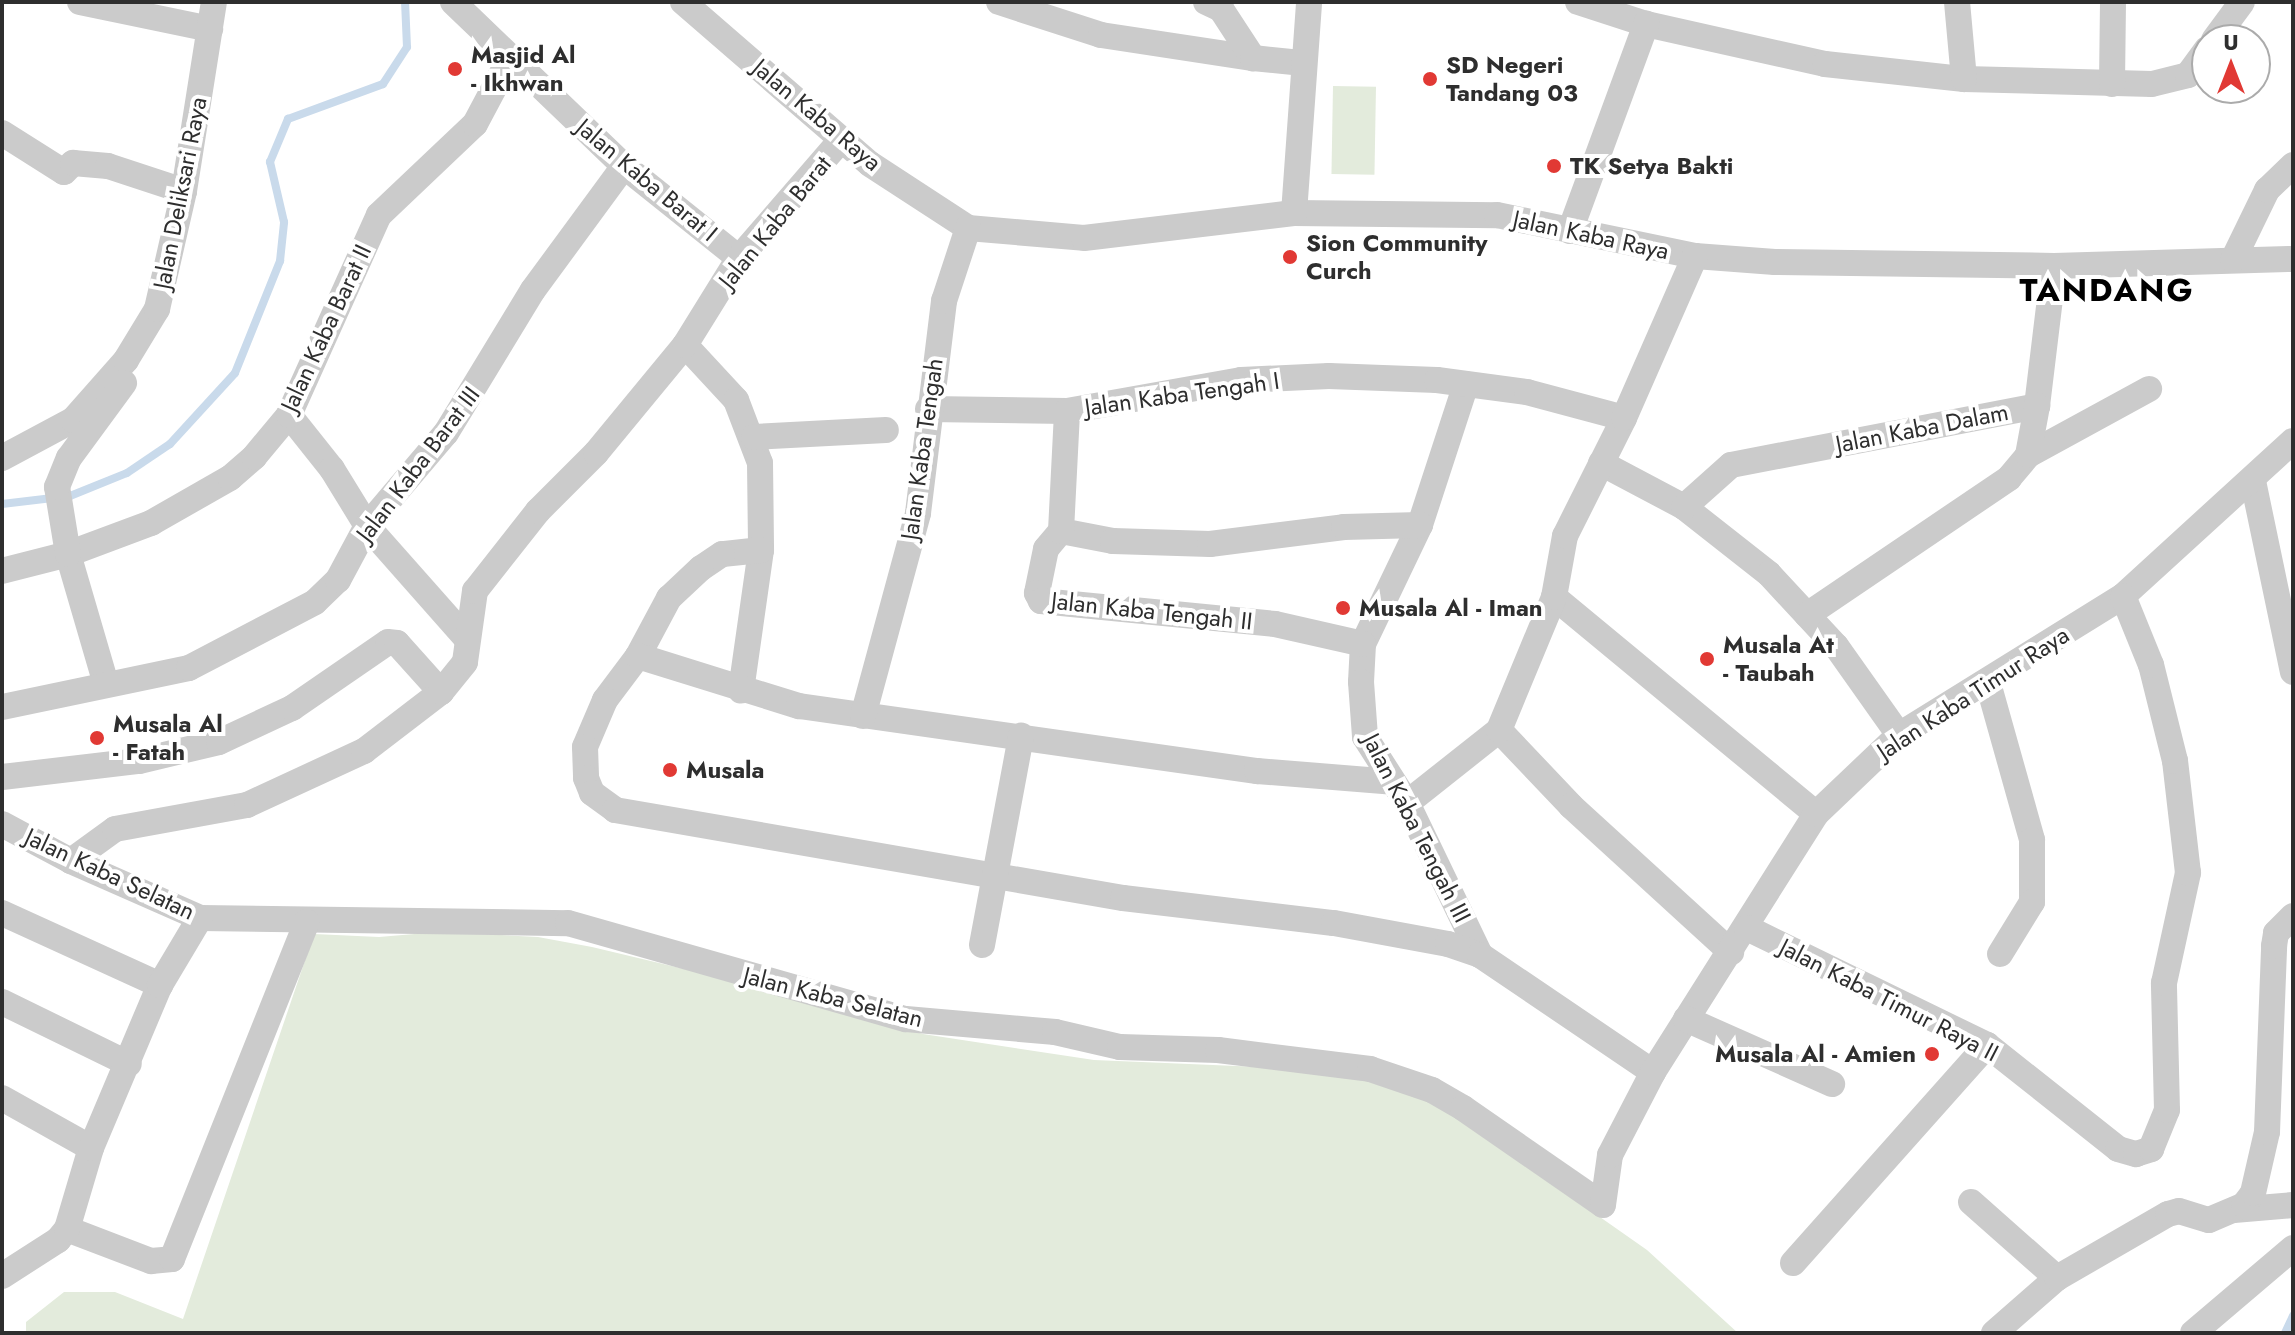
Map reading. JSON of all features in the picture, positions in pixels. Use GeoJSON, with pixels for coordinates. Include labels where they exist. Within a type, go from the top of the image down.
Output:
{"type":"FeatureCollection","features":[{"type":"Feature","properties":{"kind":"street"},"geometry":{"type":"LineString","coordinates":[[81,2],[210,29]]}},
{"type":"Feature","properties":{"kind":"street","name":"Jalan Deliksari Raya"},"geometry":{"type":"LineString","coordinates":[[2,458],[73,420],[126,360],[157,309],[184,191],[214,2]]}},
{"type":"Feature","properties":{"kind":"street","name":"Jalan Kaba Barat I"},"geometry":{"type":"LineString","coordinates":[[453,2],[624,166],[739,258]]}},
{"type":"Feature","properties":{"kind":"street","name":"Jalan Kaba Raya"},"geometry":{"type":"LineString","coordinates":[[683,2],[841,140],[968,228],[1084,238],[1294,213],[1497,215],[1695,256],[2054,266],[2293,259]]}},
{"type":"Feature","properties":{"kind":"street"},"geometry":{"type":"LineString","coordinates":[[999,2],[1101,35],[1301,63]]}},
{"type":"Feature","properties":{"kind":"street"},"geometry":{"type":"LineString","coordinates":[[1206,2],[1221,9],[1253,58]]}},
{"type":"Feature","properties":{"kind":"street"},"geometry":{"type":"LineString","coordinates":[[1294,213],[1301,63],[1309,2]]}},
{"type":"Feature","properties":{"kind":"street"},"geometry":{"type":"LineString","coordinates":[[1578,2],[1646,24],[1825,64],[1964,79],[2112,84],[2152,84],[2188,75],[2191,71]]}},
{"type":"Feature","properties":{"kind":"street"},"geometry":{"type":"LineString","coordinates":[[1957,2],[1964,79]]}},
{"type":"Feature","properties":{"kind":"street"},"geometry":{"type":"LineString","coordinates":[[2112,84],[2113,2]]}},
{"type":"Feature","properties":{"kind":"street"},"geometry":{"type":"LineString","coordinates":[[2226,24],[2242,2]]}},
{"type":"Feature","properties":{"kind":"street"},"geometry":{"type":"LineString","coordinates":[[1570,231],[1646,24]]}},
{"type":"Feature","properties":{"kind":"street","name":"Jalan Kaba Barat II"},"geometry":{"type":"LineString","coordinates":[[2,571],[68,554],[151,523],[230,478],[289,415],[379,215],[475,124],[510,58]]}},
{"type":"Feature","properties":{"kind":"street"},"geometry":{"type":"LineString","coordinates":[[2,133],[64,172],[73,163],[108,166],[184,191]]}},
{"type":"Feature","properties":{"kind":"street","name":"Jalan Kaba Barat"},"geometry":{"type":"LineString","coordinates":[[467,639],[475,591],[538,511],[596,453],[685,345],[739,258],[841,140]]}},
{"type":"Feature","properties":{"kind":"street"},"geometry":{"type":"LineString","coordinates":[[2233,260],[2267,190],[2293,165]]}},
{"type":"Feature","properties":{"kind":"street","name":"Jalan Kaba Barat III"},"geometry":{"type":"LineString","coordinates":[[2,707],[189,668],[315,602],[338,580],[367,526],[446,433],[533,290],[624,166]]}},
{"type":"Feature","properties":{"kind":"street","name":"Jalan Kaba Tengah"},"geometry":{"type":"LineString","coordinates":[[863,716],[918,513],[928,409],[944,301],[968,228]]}},
{"type":"Feature","properties":{"kind":"street"},"geometry":{"type":"LineString","coordinates":[[638,656],[741,691],[863,716],[1400,792],[1499,730],[1554,597],[1565,536],[1624,418],[1695,256]]}},
{"type":"Feature","properties":{"kind":"street","name":"Jalan Kaba Dalam"},"geometry":{"type":"LineString","coordinates":[[1684,507],[1731,465],[2037,406],[2054,266]]}},
{"type":"Feature","properties":{"kind":"street"},"geometry":{"type":"LineString","coordinates":[[685,345],[736,400],[754,437],[760,463],[761,550],[741,691]]}},
{"type":"Feature","properties":{"kind":"street"},"geometry":{"type":"LineString","coordinates":[[106,684],[68,554],[58,498],[69,458],[124,383],[126,360]]}},
{"type":"Feature","properties":{"kind":"street","name":"Jalan Kaba Tengah I"},"geometry":{"type":"LineString","coordinates":[[928,409],[1067,411],[1241,380],[1329,376],[1466,384],[1527,392],[1624,418]]}},
{"type":"Feature","properties":{"kind":"street","name":"Jalan Kaba Tengah III"},"geometry":{"type":"LineString","coordinates":[[1466,384],[1420,525],[1363,644],[1365,737],[1400,792],[1480,955]]}},
{"type":"Feature","properties":{"kind":"street"},"geometry":{"type":"LineString","coordinates":[[1807,615],[2009,478],[2028,455],[2149,389]]}},
{"type":"Feature","properties":{"kind":"street"},"geometry":{"type":"LineString","coordinates":[[2028,455],[2037,406]]}},
{"type":"Feature","properties":{"kind":"street","name":"Jalan Kaba Tengah II"},"geometry":{"type":"LineString","coordinates":[[1067,411],[1061,531],[1046,549],[1037,593],[1041,601],[1275,624],[1363,644]]}},
{"type":"Feature","properties":{"kind":"street"},"geometry":{"type":"LineString","coordinates":[[71,861],[115,829],[247,805],[364,751],[441,692],[461,670],[467,639],[367,526],[332,469],[289,415]]}},
{"type":"Feature","properties":{"kind":"street"},"geometry":{"type":"LineString","coordinates":[[754,437],[886,430]]}},
{"type":"Feature","properties":{"kind":"street","name":"Jalan Kaba Timur Raya"},"geometry":{"type":"LineString","coordinates":[[1653,1072],[1747,928],[1816,814],[1899,735],[1988,683],[2123,596],[2253,481],[2293,441]]}},
{"type":"Feature","properties":{"kind":"street"},"geometry":{"type":"LineString","coordinates":[[1601,463],[1684,507],[1769,574],[1807,615],[1899,735]]}},
{"type":"Feature","properties":{"kind":"street"},"geometry":{"type":"LineString","coordinates":[[2253,481],[2293,672]]}},
{"type":"Feature","properties":{"kind":"street"},"geometry":{"type":"LineString","coordinates":[[1061,531],[1113,541],[1210,544],[1344,527],[1420,525]]}},
{"type":"Feature","properties":{"kind":"street"},"geometry":{"type":"LineString","coordinates":[[761,550],[722,554],[701,568],[669,598],[638,656],[605,700],[585,747],[592,793],[615,810],[996,873],[1123,898],[1401,934],[1480,955],[1653,1072]]}},
{"type":"Feature","properties":{"kind":"street","name":"Jalan Kaba Timur Raya II"},"geometry":{"type":"LineString","coordinates":[[1747,928],[1987,1045],[2118,1149],[2136,1154],[2158,1141],[2170,1073],[2166,968],[2188,873],[2175,761],[2151,665],[2123,596]]}},
{"type":"Feature","properties":{"kind":"street"},"geometry":{"type":"LineString","coordinates":[[1554,597],[1816,814]]}},
{"type":"Feature","properties":{"kind":"street"},"geometry":{"type":"LineString","coordinates":[[2,777],[139,761],[219,742],[292,708],[388,642],[397,643],[441,692]]}},
{"type":"Feature","properties":{"kind":"street"},"geometry":{"type":"LineString","coordinates":[[1988,683],[2032,840],[2032,902],[2000,954]]}},
{"type":"Feature","properties":{"kind":"street"},"geometry":{"type":"LineString","coordinates":[[1499,730],[1571,806],[1731,952]]}},
{"type":"Feature","properties":{"kind":"street"},"geometry":{"type":"LineString","coordinates":[[982,945],[1021,736]]}},
{"type":"Feature","properties":{"kind":"street","name":"Jalan Kaba Selatan"},"geometry":{"type":"LineString","coordinates":[[2,824],[71,861],[200,918],[307,922],[568,923],[906,1019],[1055,1032],[1120,1047],[1218,1050],[1370,1069],[1432,1090],[1463,1108],[1603,1205],[1610,1155],[1653,1072]]}},
{"type":"Feature","properties":{"kind":"street"},"geometry":{"type":"LineString","coordinates":[[2,913],[160,985]]}},
{"type":"Feature","properties":{"kind":"street"},"geometry":{"type":"LineString","coordinates":[[1994,1333],[2057,1278],[2174,1212],[2200,1221],[2244,1205],[2260,1178],[2269,1101],[2276,933],[2293,916]]}},
{"type":"Feature","properties":{"kind":"street"},"geometry":{"type":"LineString","coordinates":[[2,1276],[58,1240],[67,1229],[91,1148],[160,985],[200,918]]}},
{"type":"Feature","properties":{"kind":"street"},"geometry":{"type":"LineString","coordinates":[[67,1229],[151,1261],[172,1259],[307,922]]}},
{"type":"Feature","properties":{"kind":"street"},"geometry":{"type":"LineString","coordinates":[[2,1002],[129,1064]]}},
{"type":"Feature","properties":{"kind":"street"},"geometry":{"type":"LineString","coordinates":[[1686,1019],[1832,1084]]}},
{"type":"Feature","properties":{"kind":"street"},"geometry":{"type":"LineString","coordinates":[[1793,1263],[1987,1045]]}},
{"type":"Feature","properties":{"kind":"street"},"geometry":{"type":"LineString","coordinates":[[2,1098],[91,1148]]}},
{"type":"Feature","properties":{"kind":"street"},"geometry":{"type":"LineString","coordinates":[[1971,1202],[2057,1278]]}},
{"type":"Feature","properties":{"kind":"street"},"geometry":{"type":"LineString","coordinates":[[2234,1210],[2293,1205]]}},
{"type":"Feature","properties":{"kind":"street"},"geometry":{"type":"LineString","coordinates":[[2193,1333],[2293,1248]]}},
{"type":"Feature","properties":{"kind":"green space"},"geometry":{"type":"Polygon","coordinates":[[[1333,86],[1376,87],[1374,175],[1331,174],[1333,86]]]}},
{"type":"Feature","properties":{"kind":"green space"},"geometry":{"type":"Polygon","coordinates":[[[438,932],[538,937],[592,947],[798,996],[923,1034],[1094,1060],[1285,1068],[1398,1084],[1443,1107],[1647,1250],[1738,1333],[26,1333],[26,1322],[64,1292],[115,1292],[183,1319],[314,934],[379,937],[438,932]]]}},
{"type":"Feature","properties":{"kind":"waterway"},"geometry":{"type":"LineString","coordinates":[[2,504],[70,496],[127,473],[170,444],[235,373],[280,261],[284,222],[270,162],[288,119],[383,84],[407,47],[405,2]]}},
{"type":"Feature","properties":{"kind":"waterway"},"geometry":{"type":"LineString","coordinates":[[2285,1333],[2293,1316]]}},
{"type":"Feature","properties":{"kind":"place","name":"Masjid Al - Ikhwan"},"geometry":{"type":"Point","coordinates":[455,69]}},
{"type":"Feature","properties":{"kind":"place","name":"SD Negeri Tandang 03"},"geometry":{"type":"Point","coordinates":[1430,79]}},
{"type":"Feature","properties":{"kind":"place","name":"TK Setya Bakti"},"geometry":{"type":"Point","coordinates":[1554,166]}},
{"type":"Feature","properties":{"kind":"place","name":"Sion Community Curch"},"geometry":{"type":"Point","coordinates":[1290,257]}},
{"type":"Feature","properties":{"kind":"place","name":"Musala Al - Iman"},"geometry":{"type":"Point","coordinates":[1343,608]}},
{"type":"Feature","properties":{"kind":"place","name":"Musala At - Taubah"},"geometry":{"type":"Point","coordinates":[1707,659]}},
{"type":"Feature","properties":{"kind":"place","name":"Musala Al - Fatah"},"geometry":{"type":"Point","coordinates":[97,738]}},
{"type":"Feature","properties":{"kind":"place","name":"Musala"},"geometry":{"type":"Point","coordinates":[670,770]}},
{"type":"Feature","properties":{"kind":"place","name":"Musala Al - Amien"},"geometry":{"type":"Point","coordinates":[1932,1054]}},
{"type":"Feature","properties":{"kind":"district","name":"TANDANG"},"geometry":{"type":"Point","coordinates":[2107,290]}}]}
